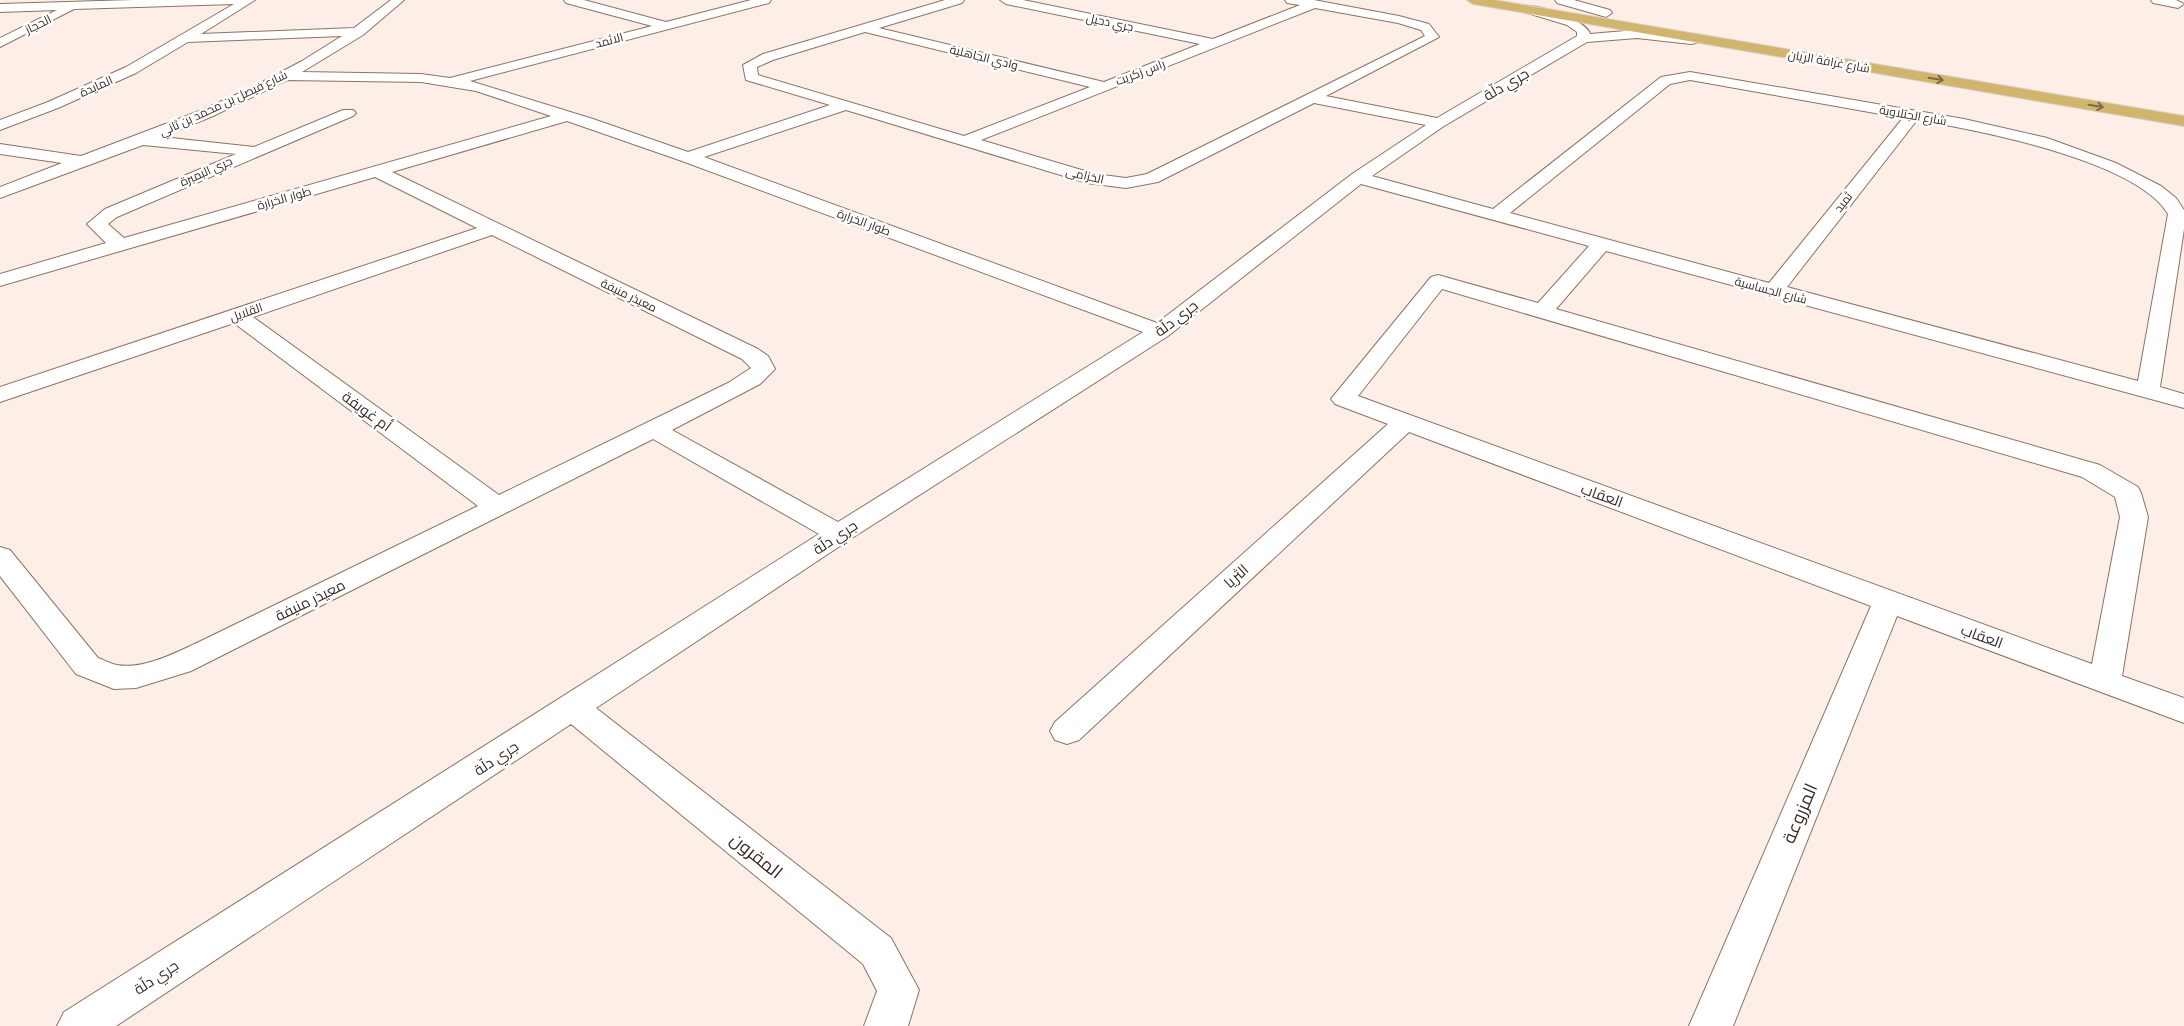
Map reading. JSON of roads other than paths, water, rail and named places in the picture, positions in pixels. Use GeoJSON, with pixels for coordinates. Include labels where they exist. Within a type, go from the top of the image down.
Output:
{"type":"FeatureCollection","features":[{"type":"Feature","properties":{"kind":"main road","name":"شارع غرافة الريان"},"geometry":{"type":"LineString","coordinates":[[1473,0],[1606,13],[2184,110]]}},
{"type":"Feature","properties":{"kind":"main road","name":"شارع غرافة الريان"},"geometry":{"type":"LineString","coordinates":[[1528,5],[1722,42],[2184,121]]}},
{"type":"Feature","properties":{"kind":"street"},"geometry":{"type":"LineString","coordinates":[[0,8],[241,0]]}},
{"type":"Feature","properties":{"kind":"street","name":"المايدة"},"geometry":{"type":"LineString","coordinates":[[0,126],[53,105],[131,70],[188,38],[249,0]]}},
{"type":"Feature","properties":{"kind":"street","name":"شارع فيصل بن محمد بن ثاني"},"geometry":{"type":"LineString","coordinates":[[0,191],[143,140],[284,76],[358,32],[398,0]]}},
{"type":"Feature","properties":{"kind":"street"},"geometry":{"type":"LineString","coordinates":[[570,0],[664,25]]}},
{"type":"Feature","properties":{"kind":"street","name":"الاثمد"},"geometry":{"type":"LineString","coordinates":[[454,81],[764,0]]}},
{"type":"Feature","properties":{"kind":"street","name":"الخزامى"},"geometry":{"type":"LineString","coordinates":[[958,0],[768,57],[750,65],[751,77],[1093,179],[1126,183],[1152,178],[1433,37],[1425,27],[1399,20],[1291,0]]}},
{"type":"Feature","properties":{"kind":"street","name":"جري دحيل"},"geometry":{"type":"LineString","coordinates":[[1006,0],[1214,44]]}},
{"type":"Feature","properties":{"kind":"street"},"geometry":{"type":"LineString","coordinates":[[1561,0],[1606,13]]}},
{"type":"Feature","properties":{"kind":"street"},"geometry":{"type":"LineString","coordinates":[[2157,0],[2178,4]]}},
{"type":"Feature","properties":{"kind":"street","name":"راس زكريت"},"geometry":{"type":"LineString","coordinates":[[965,141],[1314,4]]}},
{"type":"Feature","properties":{"kind":"street"},"geometry":{"type":"LineString","coordinates":[[1528,5],[1576,25],[1583,30],[1584,38]]}},
{"type":"Feature","properties":{"kind":"street","name":"الحجاز"},"geometry":{"type":"LineString","coordinates":[[0,43],[75,6]]}},
{"type":"Feature","properties":{"kind":"street","name":"وادي الجاهلية"},"geometry":{"type":"LineString","coordinates":[[864,28],[1104,86]]}},
{"type":"Feature","properties":{"kind":"street","name":"المايدة"},"geometry":{"type":"LineString","coordinates":[[188,38],[358,32]]}},
{"type":"Feature","properties":{"kind":"street","name":"جري دلّة"},"geometry":{"type":"LineString","coordinates":[[79,1026],[574,708],[839,534],[1160,331],[1358,178],[1439,123],[1584,38],[1614,34],[1637,34],[1722,42]]}},
{"type":"Feature","properties":{"kind":"street","name":"طوار الخرارة"},"geometry":{"type":"LineString","coordinates":[[284,76],[402,77],[454,81],[479,87],[688,157],[1160,331]]}},
{"type":"Feature","properties":{"kind":"street","name":"شارع الجتلاوية"},"geometry":{"type":"LineString","coordinates":[[1496,215],[1666,80],[1675,77],[1708,77],[2004,132],[2071,151],[2142,182],[2162,194],[2176,207],[2177,214],[2148,391]]}},
{"type":"Feature","properties":{"kind":"street"},"geometry":{"type":"LineString","coordinates":[[1312,98],[1439,123]]}},
{"type":"Feature","properties":{"kind":"street"},"geometry":{"type":"LineString","coordinates":[[9,107],[53,105]]}},
{"type":"Feature","properties":{"kind":"street"},"geometry":{"type":"LineString","coordinates":[[688,157],[847,106]]}},
{"type":"Feature","properties":{"kind":"street","name":"جري البمبرة"},"geometry":{"type":"LineString","coordinates":[[120,245],[96,224],[111,213],[348,113]]}},
{"type":"Feature","properties":{"kind":"street","name":"ثميد"},"geometry":{"type":"LineString","coordinates":[[1774,290],[1913,115]]}},
{"type":"Feature","properties":{"kind":"street","name":"طوار الخرارة"},"geometry":{"type":"LineString","coordinates":[[0,280],[567,116]]}},
{"type":"Feature","properties":{"kind":"street"},"geometry":{"type":"LineString","coordinates":[[143,140],[252,152]]}},
{"type":"Feature","properties":{"kind":"street"},"geometry":{"type":"LineString","coordinates":[[0,149],[84,161]]}},
{"type":"Feature","properties":{"kind":"street","name":"معيذر منيفة"},"geometry":{"type":"LineString","coordinates":[[0,556],[87,666],[114,677],[136,676],[180,663],[212,649],[752,379],[763,369],[760,361],[750,354],[491,229],[376,171]]}},
{"type":"Feature","properties":{"kind":"street","name":"شارع الجساسية"},"geometry":{"type":"LineString","coordinates":[[1358,178],[2184,401]]}},
{"type":"Feature","properties":{"kind":"street","name":"القلايل"},"geometry":{"type":"LineString","coordinates":[[0,394],[491,229]]}},
{"type":"Feature","properties":{"kind":"street"},"geometry":{"type":"LineString","coordinates":[[1543,311],[1602,244]]}},
{"type":"Feature","properties":{"kind":"street","name":"العقاب"},"geometry":{"type":"LineString","coordinates":[[2105,682],[2134,517],[2128,493],[2091,471],[1438,281],[1343,398],[1406,422],[2105,682],[2184,711]]}},
{"type":"Feature","properties":{"kind":"street","name":"أم غويفة"},"geometry":{"type":"LineString","coordinates":[[237,315],[497,506]]}},
{"type":"Feature","properties":{"kind":"street","name":"الثريا"},"geometry":{"type":"LineString","coordinates":[[1067,731],[1406,422]]}},
{"type":"Feature","properties":{"kind":"street"},"geometry":{"type":"LineString","coordinates":[[653,429],[839,534]]}},
{"type":"Feature","properties":{"kind":"street","name":"المزروعة"},"geometry":{"type":"LineString","coordinates":[[1711,1026],[1888,601]]}},
{"type":"Feature","properties":{"kind":"street","name":"المقرون"},"geometry":{"type":"LineString","coordinates":[[574,708],[877,951],[898,990],[886,1026]]}}]}
